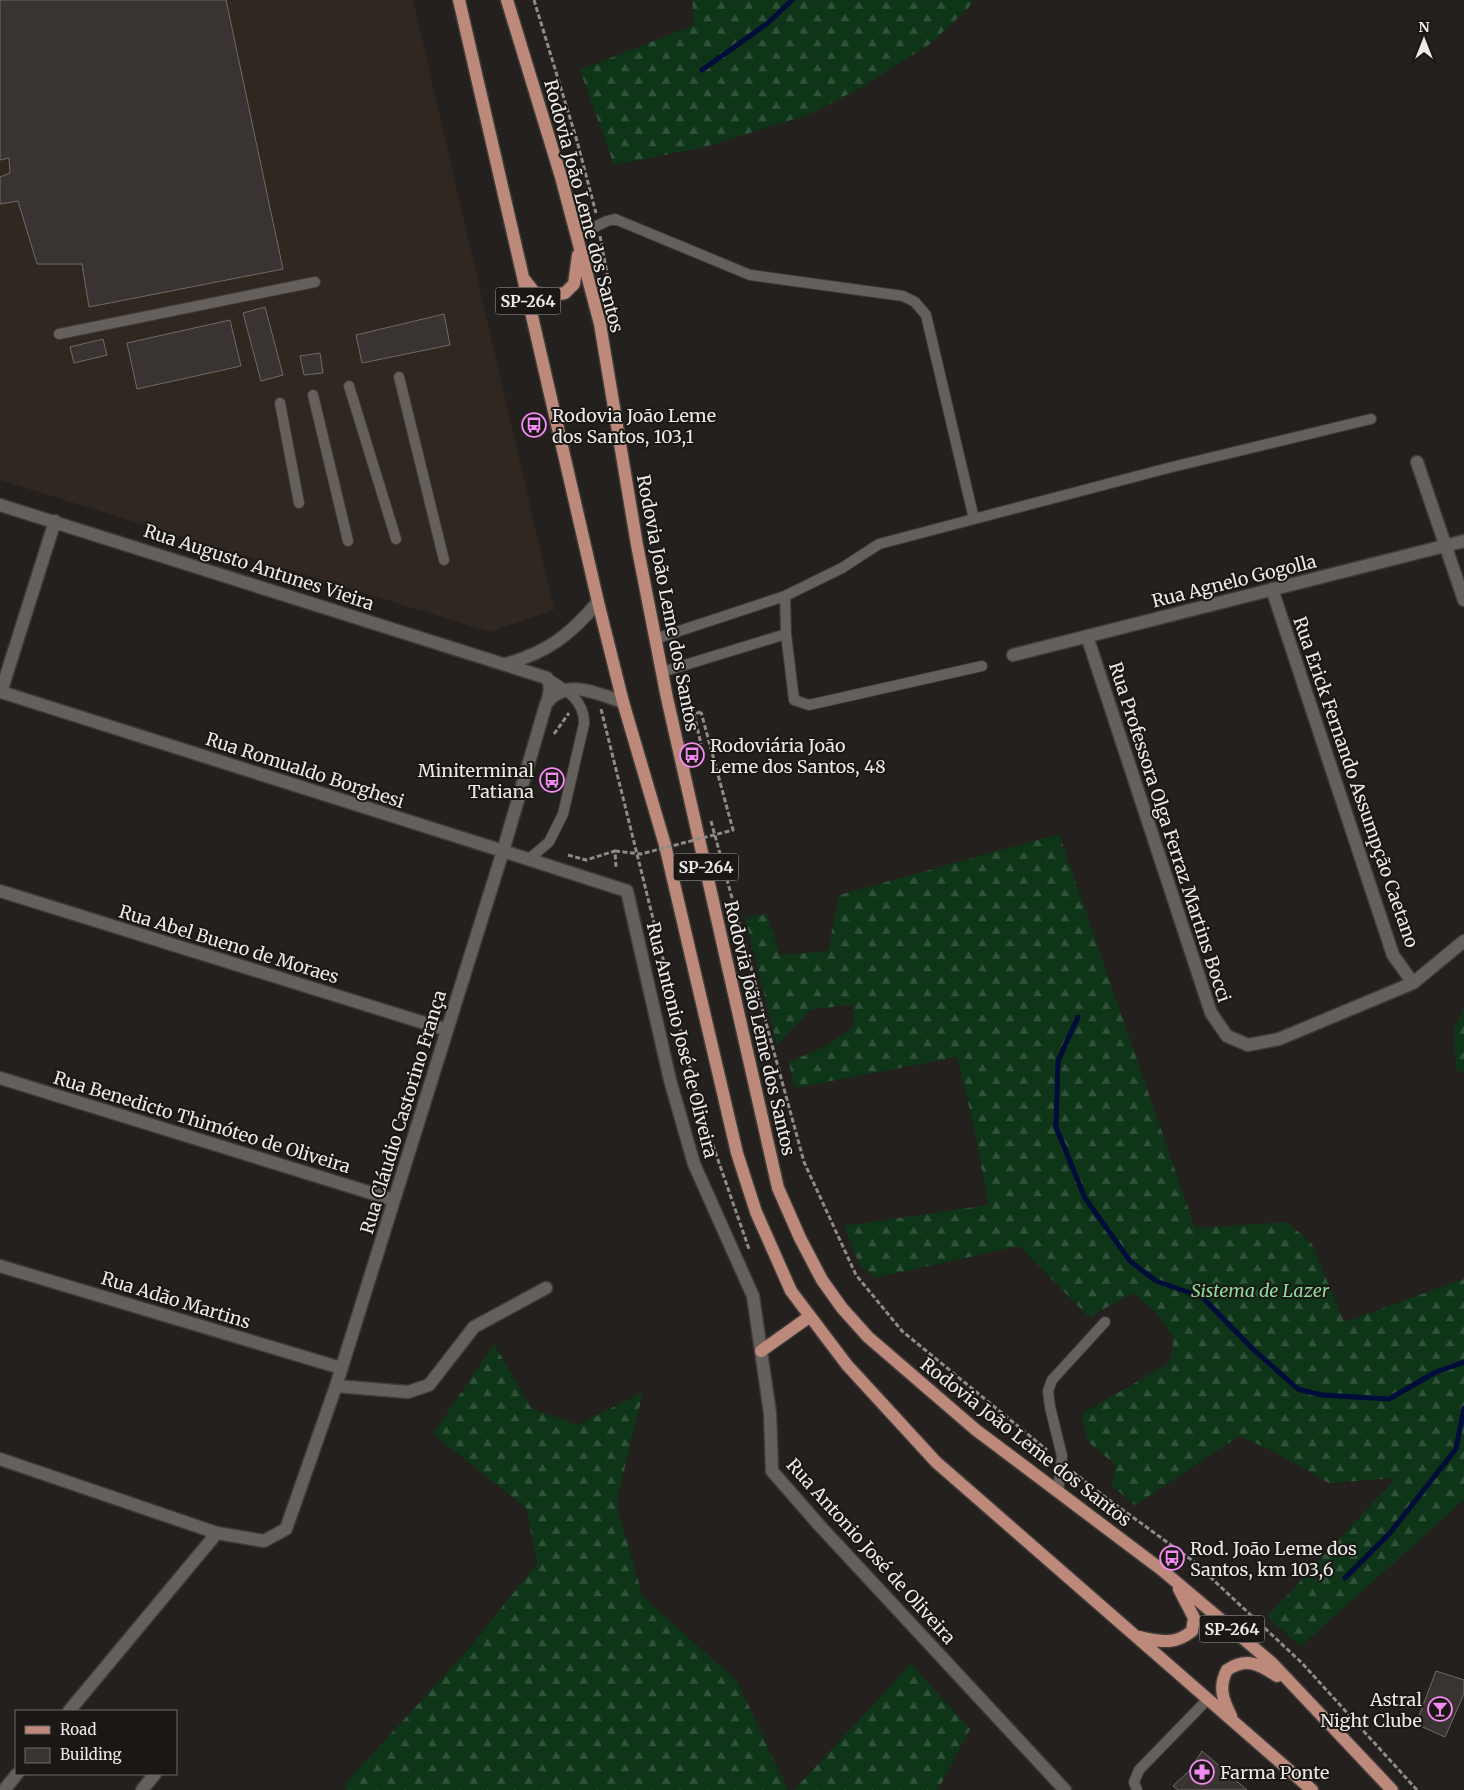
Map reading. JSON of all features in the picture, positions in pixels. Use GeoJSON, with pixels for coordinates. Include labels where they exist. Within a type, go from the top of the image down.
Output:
{"type":"FeatureCollection","features":[{"type":"Feature","properties":{"kind":"main road","name":"SP-264"},"geometry":{"type":"LineString","coordinates":[[459,0],[598,602],[623,702],[665,845],[737,1153],[756,1212],[791,1291],[847,1366],[936,1462],[1312,1790]]}},
{"type":"Feature","properties":{"kind":"main road","name":"Rodovia João Leme dos Santos"},"geometry":{"type":"LineString","coordinates":[[507,0],[562,178],[600,324],[637,545],[662,672],[778,1188],[800,1238],[822,1280],[842,1308],[868,1337],[976,1430],[1171,1577],[1272,1663],[1392,1790]]}},
{"type":"Feature","properties":{"kind":"main road"},"geometry":{"type":"LineString","coordinates":[[522,277],[534,292],[548,296],[566,293],[574,284],[577,271],[576,236]]}},
{"type":"Feature","properties":{"kind":"main road"},"geometry":{"type":"LineString","coordinates":[[761,1351],[809,1317]]}},
{"type":"Feature","properties":{"kind":"main road"},"geometry":{"type":"LineString","coordinates":[[1139,1638],[1165,1642],[1182,1639],[1192,1631],[1194,1618],[1186,1599],[1171,1577]]}},
{"type":"Feature","properties":{"kind":"main road"},"geometry":{"type":"LineString","coordinates":[[1234,1722],[1224,1702],[1221,1688],[1228,1670],[1242,1662],[1257,1664],[1290,1684]]}},
{"type":"Feature","properties":{"kind":"street"},"geometry":{"type":"LineString","coordinates":[[1417,462],[1464,600]]}},
{"type":"Feature","properties":{"kind":"street","name":"Rua Augusto Antunes Vieira"},"geometry":{"type":"LineString","coordinates":[[0,505],[547,678]]}},
{"type":"Feature","properties":{"kind":"street"},"geometry":{"type":"LineString","coordinates":[[0,693],[55,521]]}},
{"type":"Feature","properties":{"kind":"street","name":"Rua Agnelo Gogolla"},"geometry":{"type":"LineString","coordinates":[[1013,655],[1464,541]]}},
{"type":"Feature","properties":{"kind":"street","name":"Rua Erick Fernando Assumpção Caetano"},"geometry":{"type":"LineString","coordinates":[[1272,589],[1393,955],[1413,983]]}},
{"type":"Feature","properties":{"kind":"street"},"geometry":{"type":"LineString","coordinates":[[506,664],[534,656],[560,640],[579,624],[598,602]]}},
{"type":"Feature","properties":{"kind":"street","name":"Rua Professora Olga Ferraz Martins Bocci"},"geometry":{"type":"LineString","coordinates":[[1087,636],[1211,1013],[1227,1036],[1248,1045],[1279,1038],[1413,983]]}},
{"type":"Feature","properties":{"kind":"street","name":"Rua Cláudio Castorino França"},"geometry":{"type":"LineString","coordinates":[[216,1533],[264,1540],[286,1529],[336,1386],[502,851],[550,690],[550,683],[547,678]]}},
{"type":"Feature","properties":{"kind":"street"},"geometry":{"type":"LineString","coordinates":[[546,704],[551,697],[566,690],[580,688],[623,702]]}},
{"type":"Feature","properties":{"kind":"street","name":"Rua Romualdo Borghesi"},"geometry":{"type":"LineString","coordinates":[[0,693],[627,890]]}},
{"type":"Feature","properties":{"kind":"street","name":"Rua Antonio José de Oliveira"},"geometry":{"type":"LineString","coordinates":[[627,890],[670,1080],[694,1164],[753,1296],[770,1413],[772,1471],[820,1526],[1065,1790]]}},
{"type":"Feature","properties":{"kind":"street","name":"Rua Abel Bueno de Moraes"},"geometry":{"type":"LineString","coordinates":[[0,891],[447,1030]]}},
{"type":"Feature","properties":{"kind":"street"},"geometry":{"type":"LineString","coordinates":[[1413,983],[1464,941]]}},
{"type":"Feature","properties":{"kind":"street","name":"Rua Benedicto Thimóteo de Oliveira"},"geometry":{"type":"LineString","coordinates":[[0,1078],[394,1200]]}},
{"type":"Feature","properties":{"kind":"street","name":"Rua Adão Martins"},"geometry":{"type":"LineString","coordinates":[[0,1266],[341,1368]]}},
{"type":"Feature","properties":{"kind":"street"},"geometry":{"type":"LineString","coordinates":[[336,1386],[408,1392],[428,1385],[474,1327],[546,1288]]}},
{"type":"Feature","properties":{"kind":"street"},"geometry":{"type":"LineString","coordinates":[[0,1459],[216,1533],[70,1710]]}},
{"type":"Feature","properties":{"kind":"street"},"geometry":{"type":"LineString","coordinates":[[4,1790],[16,1775]]}},
{"type":"Feature","properties":{"kind":"street"},"geometry":{"type":"LineString","coordinates":[[142,1790],[154,1775]]}},
{"type":"Feature","properties":{"kind":"lane"},"geometry":{"type":"LineString","coordinates":[[576,236],[615,219],[627,222],[750,275],[903,296],[915,302],[926,315],[974,519]]}},
{"type":"Feature","properties":{"kind":"lane"},"geometry":{"type":"LineString","coordinates":[[59,334],[315,282]]}},
{"type":"Feature","properties":{"kind":"lane"},"geometry":{"type":"LineString","coordinates":[[399,377],[444,560]]}},
{"type":"Feature","properties":{"kind":"lane"},"geometry":{"type":"LineString","coordinates":[[349,386],[396,539]]}},
{"type":"Feature","properties":{"kind":"lane"},"geometry":{"type":"LineString","coordinates":[[313,395],[348,541]]}},
{"type":"Feature","properties":{"kind":"lane"},"geometry":{"type":"LineString","coordinates":[[280,402],[299,503]]}},
{"type":"Feature","properties":{"kind":"lane"},"geometry":{"type":"LineString","coordinates":[[655,639],[785,596],[842,568],[879,544],[1168,468],[1371,419]]}},
{"type":"Feature","properties":{"kind":"lane"},"geometry":{"type":"LineString","coordinates":[[785,596],[786,634],[794,700],[799,704],[809,704],[982,666]]}},
{"type":"Feature","properties":{"kind":"lane"},"geometry":{"type":"LineString","coordinates":[[662,672],[786,634]]}},
{"type":"Feature","properties":{"kind":"lane"},"geometry":{"type":"LineString","coordinates":[[529,859],[549,842],[563,814],[584,724],[585,712],[566,690],[547,678]]}},
{"type":"Feature","properties":{"kind":"lane"},"geometry":{"type":"LineString","coordinates":[[1058,1492],[1061,1462],[1048,1391],[1052,1380],[1105,1322]]}},
{"type":"Feature","properties":{"kind":"lane"},"geometry":{"type":"LineString","coordinates":[[1136,1790],[1134,1782],[1139,1770],[1208,1699]]}},
{"type":"Feature","properties":{"kind":"path"},"geometry":{"type":"LineString","coordinates":[[534,0],[590,187],[617,328]]}},
{"type":"Feature","properties":{"kind":"path"},"geometry":{"type":"LineString","coordinates":[[553,738],[555,729],[567,714],[580,706],[599,705],[605,720],[700,1108],[752,1257]]}},
{"type":"Feature","properties":{"kind":"path"},"geometry":{"type":"LineString","coordinates":[[561,854],[586,860],[615,851],[641,854],[733,830],[701,712],[694,714],[702,744]]}},
{"type":"Feature","properties":{"kind":"path"},"geometry":{"type":"LineString","coordinates":[[711,820],[804,1162],[856,1274],[902,1330],[1105,1497],[1193,1561],[1302,1663],[1417,1790]]}},
{"type":"Feature","properties":{"kind":"path"},"geometry":{"type":"LineString","coordinates":[[615,851],[616,867]]}},
{"type":"Feature","properties":{"kind":"shaded area"},"geometry":{"type":"Polygon","coordinates":[[[0,0],[413,0],[554,610],[490,632],[0,480],[0,0]]]}},
{"type":"Feature","properties":{"kind":"green space"},"geometry":{"type":"Polygon","coordinates":[[[692,0],[973,0],[969,7],[930,44],[860,88],[810,114],[705,147],[614,165],[580,70],[694,25],[692,0]]]}},
{"type":"Feature","properties":{"kind":"green space","name":"Sistema de Lazer"},"geometry":{"type":"Polygon","coordinates":[[[1059,834],[1195,1228],[1287,1222],[1312,1244],[1344,1322],[1464,1279],[1464,1500],[1301,1646],[1267,1617],[1396,1478],[1329,1483],[1271,1450],[1239,1436],[1135,1505],[1111,1485],[1116,1465],[1087,1441],[1082,1414],[1169,1363],[1174,1338],[1156,1312],[1133,1293],[1089,1317],[1019,1246],[875,1278],[859,1264],[844,1226],[988,1205],[976,1136],[957,1057],[794,1088],[789,1062],[824,1047],[853,1028],[854,1004],[810,1010],[777,1045],[745,917],[767,914],[780,955],[828,951],[839,895],[1059,834]]]}},
{"type":"Feature","properties":{"kind":"green space"},"geometry":{"type":"Polygon","coordinates":[[[1464,1008],[1464,1074],[1456,1069],[1454,1029],[1464,1008]]]}},
{"type":"Feature","properties":{"kind":"green space"},"geometry":{"type":"Polygon","coordinates":[[[494,1344],[531,1408],[578,1425],[643,1392],[616,1504],[643,1597],[737,1681],[788,1790],[346,1790],[344,1785],[464,1654],[537,1564],[526,1508],[433,1434],[494,1344]]]}},
{"type":"Feature","properties":{"kind":"green space"},"geometry":{"type":"Polygon","coordinates":[[[911,1664],[970,1729],[938,1790],[794,1790],[911,1664]]]}},
{"type":"Feature","properties":{"kind":"building"},"geometry":{"type":"Polygon","coordinates":[[[0,0],[226,0],[283,269],[89,307],[82,264],[37,264],[18,201],[0,204],[0,177],[10,173],[9,158],[0,160],[0,0]]]}},
{"type":"Feature","properties":{"kind":"building"},"geometry":{"type":"Polygon","coordinates":[[[265,307],[283,375],[261,381],[243,313],[265,307]]]}},
{"type":"Feature","properties":{"kind":"building"},"geometry":{"type":"Polygon","coordinates":[[[444,314],[450,345],[362,363],[356,335],[444,314]]]}},
{"type":"Feature","properties":{"kind":"building"},"geometry":{"type":"Polygon","coordinates":[[[230,320],[241,366],[137,389],[127,343],[230,320]]]}},
{"type":"Feature","properties":{"kind":"building"},"geometry":{"type":"Polygon","coordinates":[[[103,339],[107,355],[74,363],[70,347],[103,339]]]}},
{"type":"Feature","properties":{"kind":"building"},"geometry":{"type":"Polygon","coordinates":[[[320,353],[323,373],[304,375],[300,356],[320,353]]]}},
{"type":"Feature","properties":{"kind":"building","name":"Astral Night Clube"},"geometry":{"type":"Polygon","coordinates":[[[1436,1671],[1464,1680],[1464,1694],[1445,1737],[1416,1724],[1436,1671]]]}},
{"type":"Feature","properties":{"kind":"building"},"geometry":{"type":"Polygon","coordinates":[[[1202,1751],[1247,1790],[1178,1790],[1173,1786],[1190,1770],[1202,1751]]]}},
{"type":"Feature","properties":{"kind":"waterway"},"geometry":{"type":"LineString","coordinates":[[702,70],[768,23],[792,0]]}},
{"type":"Feature","properties":{"kind":"waterway"},"geometry":{"type":"LineString","coordinates":[[1078,1017],[1058,1061],[1056,1127],[1085,1198],[1130,1261],[1156,1281],[1202,1297],[1255,1351],[1298,1389],[1322,1395],[1389,1399],[1436,1372],[1464,1362]]}},
{"type":"Feature","properties":{"kind":"waterway"},"geometry":{"type":"LineString","coordinates":[[1345,1578],[1390,1533],[1456,1449],[1464,1408]]}},
{"type":"Feature","properties":{"kind":"place","name":"Rodovia João Leme dos Santos, 103,1"},"geometry":{"type":"Point","coordinates":[534,425]}},
{"type":"Feature","properties":{"kind":"place","name":"Rodoviária João Leme dos Santos, 48"},"geometry":{"type":"Point","coordinates":[692,755]}},
{"type":"Feature","properties":{"kind":"place","name":"Miniterminal Tatiana"},"geometry":{"type":"Point","coordinates":[552,780]}},
{"type":"Feature","properties":{"kind":"place","name":"Rod. João Leme dos Santos, km 103,6"},"geometry":{"type":"Point","coordinates":[1172,1558]}},
{"type":"Feature","properties":{"kind":"place","name":"Astral Night Clube"},"geometry":{"type":"Point","coordinates":[1440,1709]}},
{"type":"Feature","properties":{"kind":"place","name":"Farma Ponte"},"geometry":{"type":"Point","coordinates":[1202,1772]}}]}
